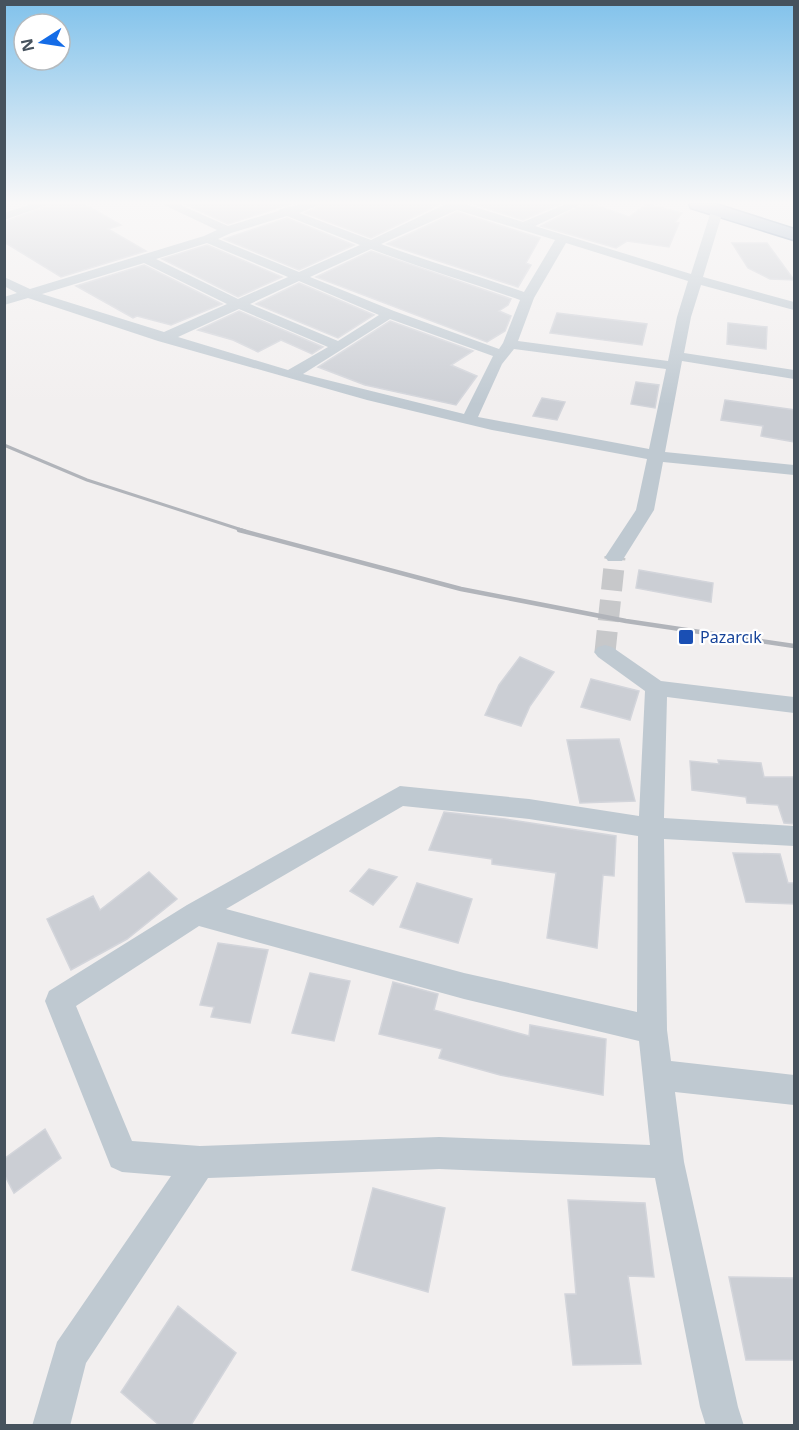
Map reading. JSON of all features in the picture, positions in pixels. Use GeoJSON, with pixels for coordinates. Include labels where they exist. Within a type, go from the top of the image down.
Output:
{"type":"FeatureCollection","features":[{"type":"Feature","properties":{"kind":"street"},"geometry":{"type":"LineString","coordinates":[[4,301],[103,271]]}},
{"type":"Feature","properties":{"kind":"street"},"geometry":{"type":"LineString","coordinates":[[170,271],[236,303],[339,347]]}},
{"type":"Feature","properties":{"kind":"street"},"geometry":{"type":"LineString","coordinates":[[285,271],[389,314],[505,349],[676,361],[795,375]]}},
{"type":"Feature","properties":{"kind":"street"},"geometry":{"type":"LineString","coordinates":[[164,338],[236,303],[313,271]]}},
{"type":"Feature","properties":{"kind":"street"},"geometry":{"type":"LineString","coordinates":[[445,271],[527,298]]}},
{"type":"Feature","properties":{"kind":"street"},"geometry":{"type":"LineString","coordinates":[[469,420],[505,349],[527,298],[543,271]]}},
{"type":"Feature","properties":{"kind":"street"},"geometry":{"type":"LineString","coordinates":[[667,271],[795,306]]}},
{"type":"Feature","properties":{"kind":"street"},"geometry":{"type":"LineString","coordinates":[[615,557],[645,510],[697,271]]}},
{"type":"Feature","properties":{"kind":"street"},"geometry":{"type":"LineString","coordinates":[[4,282],[29,294],[164,338],[290,375],[469,420],[657,456],[795,470]]}},
{"type":"Feature","properties":{"kind":"street"},"geometry":{"type":"LineString","coordinates":[[290,375],[339,347],[389,314]]}},
{"type":"Feature","properties":{"kind":"street"},"geometry":{"type":"LineString","coordinates":[[605,652],[656,688],[795,705]]}},
{"type":"Feature","properties":{"kind":"street"},"geometry":{"type":"LineString","coordinates":[[656,688],[651,828],[652,1030],[668,1162],[716,1395],[725,1425]]}},
{"type":"Feature","properties":{"kind":"street"},"geometry":{"type":"LineString","coordinates":[[668,1162],[439,1153],[200,1162],[122,1156],[59,1001],[196,913],[400,796],[529,809],[651,828],[795,836]]}},
{"type":"Feature","properties":{"kind":"street"},"geometry":{"type":"LineString","coordinates":[[196,913],[464,986],[652,1030]]}},
{"type":"Feature","properties":{"kind":"street"},"geometry":{"type":"LineString","coordinates":[[659,1075],[795,1090]]}},
{"type":"Feature","properties":{"kind":"street"},"geometry":{"type":"LineString","coordinates":[[51,1425],[70,1354],[200,1162]]}},
{"type":"Feature","properties":{"kind":"building"},"geometry":{"type":"Polygon","coordinates":[[[51,271],[81,271],[61,277],[51,271]]]}},
{"type":"Feature","properties":{"kind":"building"},"geometry":{"type":"Polygon","coordinates":[[[125,271],[155,271],[222,304],[171,325],[137,316],[133,318],[76,286],[125,271]]]}},
{"type":"Feature","properties":{"kind":"building"},"geometry":{"type":"Polygon","coordinates":[[[185,271],[267,271],[282,277],[238,297],[185,271]]]}},
{"type":"Feature","properties":{"kind":"building"},"geometry":{"type":"Polygon","coordinates":[[[329,271],[429,271],[511,299],[508,305],[499,311],[511,316],[505,331],[487,342],[316,277],[329,271]]]}},
{"type":"Feature","properties":{"kind":"building"},"geometry":{"type":"Polygon","coordinates":[[[468,271],[528,271],[518,287],[468,271]]]}},
{"type":"Feature","properties":{"kind":"building"},"geometry":{"type":"Polygon","coordinates":[[[753,271],[787,271],[794,280],[770,279],[753,271]]]}},
{"type":"Feature","properties":{"kind":"building"},"geometry":{"type":"Polygon","coordinates":[[[299,283],[374,315],[338,338],[256,304],[299,283]]]}},
{"type":"Feature","properties":{"kind":"building"},"geometry":{"type":"Polygon","coordinates":[[[239,311],[323,347],[312,354],[281,340],[258,352],[233,340],[198,330],[239,311]]]}},
{"type":"Feature","properties":{"kind":"building"},"geometry":{"type":"Polygon","coordinates":[[[557,313],[647,324],[642,345],[550,333],[557,313]]]}},
{"type":"Feature","properties":{"kind":"building"},"geometry":{"type":"Polygon","coordinates":[[[390,321],[473,351],[451,365],[477,376],[456,405],[365,385],[318,367],[390,321]]]}},
{"type":"Feature","properties":{"kind":"building"},"geometry":{"type":"Polygon","coordinates":[[[728,323],[767,327],[766,349],[727,344],[728,323]]]}},
{"type":"Feature","properties":{"kind":"building"},"geometry":{"type":"Polygon","coordinates":[[[636,382],[659,385],[655,408],[631,404],[636,382]]]}},
{"type":"Feature","properties":{"kind":"building"},"geometry":{"type":"Polygon","coordinates":[[[542,398],[565,402],[557,420],[533,416],[542,398]]]}},
{"type":"Feature","properties":{"kind":"building"},"geometry":{"type":"Polygon","coordinates":[[[725,400],[795,410],[795,442],[761,436],[763,426],[721,420],[725,400]]]}},
{"type":"Feature","properties":{"kind":"building","name":"Pazarcık"},"geometry":{"type":"Polygon","coordinates":[[[639,570],[713,583],[711,602],[636,588],[639,570]]]}},
{"type":"Feature","properties":{"kind":"building"},"geometry":{"type":"Polygon","coordinates":[[[520,657],[554,672],[530,706],[521,726],[485,715],[499,685],[520,657]]]}},
{"type":"Feature","properties":{"kind":"building"},"geometry":{"type":"Polygon","coordinates":[[[591,679],[639,691],[630,720],[581,707],[591,679]]]}},
{"type":"Feature","properties":{"kind":"building"},"geometry":{"type":"Polygon","coordinates":[[[619,739],[635,801],[580,803],[567,740],[619,739]]]}},
{"type":"Feature","properties":{"kind":"building"},"geometry":{"type":"Polygon","coordinates":[[[718,760],[761,763],[764,777],[795,777],[795,824],[784,823],[778,805],[747,803],[746,797],[692,790],[690,761],[719,764],[718,760]]]}},
{"type":"Feature","properties":{"kind":"building"},"geometry":{"type":"Polygon","coordinates":[[[444,812],[616,836],[614,876],[603,875],[597,948],[547,938],[556,873],[492,864],[492,859],[429,850],[444,812]]]}},
{"type":"Feature","properties":{"kind":"building"},"geometry":{"type":"Polygon","coordinates":[[[733,853],[780,854],[788,883],[795,883],[795,904],[746,902],[733,853]]]}},
{"type":"Feature","properties":{"kind":"building"},"geometry":{"type":"Polygon","coordinates":[[[369,869],[397,877],[373,905],[350,891],[369,869]]]}},
{"type":"Feature","properties":{"kind":"building"},"geometry":{"type":"Polygon","coordinates":[[[149,872],[177,899],[127,939],[71,970],[47,919],[93,896],[100,910],[149,872]]]}},
{"type":"Feature","properties":{"kind":"building"},"geometry":{"type":"Polygon","coordinates":[[[417,883],[472,899],[458,943],[400,927],[417,883]]]}},
{"type":"Feature","properties":{"kind":"building"},"geometry":{"type":"Polygon","coordinates":[[[218,943],[268,950],[250,1023],[211,1017],[214,1007],[200,1005],[218,943]]]}},
{"type":"Feature","properties":{"kind":"building"},"geometry":{"type":"Polygon","coordinates":[[[310,973],[350,981],[334,1041],[292,1033],[310,973]]]}},
{"type":"Feature","properties":{"kind":"building"},"geometry":{"type":"Polygon","coordinates":[[[393,982],[438,994],[434,1010],[529,1036],[530,1025],[606,1039],[603,1095],[500,1075],[439,1058],[442,1049],[379,1034],[393,982]]]}},
{"type":"Feature","properties":{"kind":"building"},"geometry":{"type":"Polygon","coordinates":[[[45,1129],[61,1158],[14,1193],[4,1174],[4,1159],[45,1129]]]}},
{"type":"Feature","properties":{"kind":"building"},"geometry":{"type":"Polygon","coordinates":[[[373,1188],[445,1208],[428,1292],[352,1270],[373,1188]]]}},
{"type":"Feature","properties":{"kind":"building"},"geometry":{"type":"Polygon","coordinates":[[[568,1200],[645,1203],[654,1277],[628,1276],[641,1364],[573,1365],[565,1294],[576,1294],[568,1200]]]}},
{"type":"Feature","properties":{"kind":"building"},"geometry":{"type":"Polygon","coordinates":[[[729,1277],[795,1278],[795,1360],[746,1360],[729,1277]]]}},
{"type":"Feature","properties":{"kind":"building"},"geometry":{"type":"Polygon","coordinates":[[[178,1306],[236,1353],[191,1425],[159,1425],[121,1392],[178,1306]]]}},
{"type":"Feature","properties":{"kind":"tunnel"},"geometry":{"type":"LineString","coordinates":[[605,652],[615,557]]}},
{"type":"Feature","properties":{"kind":"railway"},"geometry":{"type":"LineString","coordinates":[[4,445],[87,480],[245,531]]}},
{"type":"Feature","properties":{"kind":"railway"},"geometry":{"type":"LineString","coordinates":[[239,530],[461,589],[626,621],[794,646]]}},
{"type":"Feature","properties":{"kind":"place","name":"Pazarcık"},"geometry":{"type":"Point","coordinates":[686,637]}}]}
